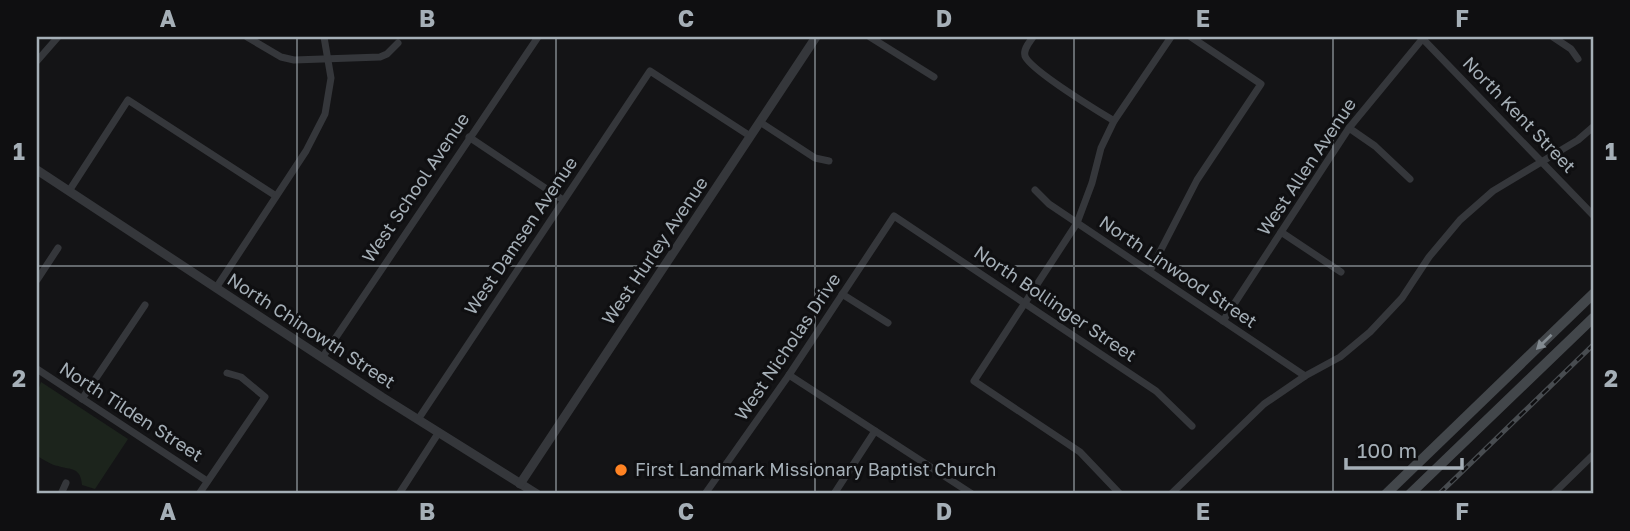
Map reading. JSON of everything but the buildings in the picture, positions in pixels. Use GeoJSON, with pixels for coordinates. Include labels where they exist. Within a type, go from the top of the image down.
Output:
{"type":"FeatureCollection","features":[{"type":"Feature","properties":{"kind":"main road"},"geometry":{"type":"LineString","coordinates":[[1386,494],[1593,294]]}},
{"type":"Feature","properties":{"kind":"main road"},"geometry":{"type":"LineString","coordinates":[[1410,494],[1593,318]]}},
{"type":"Feature","properties":{"kind":"street"},"geometry":{"type":"LineString","coordinates":[[37,61],[58,37]]}},
{"type":"Feature","properties":{"kind":"street"},"geometry":{"type":"LineString","coordinates":[[247,37],[281,57],[294,60],[380,57],[398,43]]}},
{"type":"Feature","properties":{"kind":"street"},"geometry":{"type":"LineString","coordinates":[[216,288],[306,151],[325,114],[330,87],[330,59],[324,37]]}},
{"type":"Feature","properties":{"kind":"street","name":"West School Avenue"},"geometry":{"type":"LineString","coordinates":[[322,358],[537,37]]}},
{"type":"Feature","properties":{"kind":"street","name":"West Hurley Avenue"},"geometry":{"type":"LineString","coordinates":[[520,484],[816,37]]}},
{"type":"Feature","properties":{"kind":"street"},"geometry":{"type":"LineString","coordinates":[[870,37],[934,77]]}},
{"type":"Feature","properties":{"kind":"street"},"geometry":{"type":"LineString","coordinates":[[1033,37],[1024,54],[1027,59],[1051,80],[1114,121]]}},
{"type":"Feature","properties":{"kind":"street"},"geometry":{"type":"LineString","coordinates":[[1120,494],[1080,452],[974,381],[1077,223],[1101,148],[1114,121],[1171,37]]}},
{"type":"Feature","properties":{"kind":"street"},"geometry":{"type":"LineString","coordinates":[[1150,271],[1197,180],[1261,84],[1191,37]]}},
{"type":"Feature","properties":{"kind":"street","name":"West Allen Avenue"},"geometry":{"type":"LineString","coordinates":[[1223,321],[1349,128],[1423,37]]}},
{"type":"Feature","properties":{"kind":"street","name":"North Kent Street"},"geometry":{"type":"LineString","coordinates":[[1423,37],[1593,215]]}},
{"type":"Feature","properties":{"kind":"street"},"geometry":{"type":"LineString","coordinates":[[1553,37],[1571,49],[1578,59]]}},
{"type":"Feature","properties":{"kind":"street","name":"West Damsen Avenue"},"geometry":{"type":"LineString","coordinates":[[419,418],[650,71],[750,136]]}},
{"type":"Feature","properties":{"kind":"street"},"geometry":{"type":"LineString","coordinates":[[69,191],[128,100],[276,196]]}},
{"type":"Feature","properties":{"kind":"street"},"geometry":{"type":"LineString","coordinates":[[760,122],[815,158],[829,161]]}},
{"type":"Feature","properties":{"kind":"street"},"geometry":{"type":"LineString","coordinates":[[1171,494],[1264,404],[1305,376],[1340,357],[1370,332],[1402,298],[1429,257],[1460,220],[1493,191],[1593,127]]}},
{"type":"Feature","properties":{"kind":"street"},"geometry":{"type":"LineString","coordinates":[[1349,128],[1374,146],[1410,179]]}},
{"type":"Feature","properties":{"kind":"street"},"geometry":{"type":"LineString","coordinates":[[469,137],[562,200]]}},
{"type":"Feature","properties":{"kind":"street","name":"North Chinowth Street"},"geometry":{"type":"LineString","coordinates":[[37,170],[322,358],[537,494]]}},
{"type":"Feature","properties":{"kind":"street","name":"North Linwood Street"},"geometry":{"type":"LineString","coordinates":[[1035,190],[1049,204],[1305,376]]}},
{"type":"Feature","properties":{"kind":"street","name":"West Nicholas Drive"},"geometry":{"type":"LineString","coordinates":[[705,494],[789,375],[894,216]]}},
{"type":"Feature","properties":{"kind":"street","name":"North Bollinger Street"},"geometry":{"type":"LineString","coordinates":[[894,216],[1156,391],[1192,426]]}},
{"type":"Feature","properties":{"kind":"street"},"geometry":{"type":"LineString","coordinates":[[1281,232],[1341,272]]}},
{"type":"Feature","properties":{"kind":"street"},"geometry":{"type":"LineString","coordinates":[[37,280],[58,248]]}},
{"type":"Feature","properties":{"kind":"street"},"geometry":{"type":"LineString","coordinates":[[842,294],[888,323]]}},
{"type":"Feature","properties":{"kind":"street"},"geometry":{"type":"LineString","coordinates":[[82,399],[145,304]]}},
{"type":"Feature","properties":{"kind":"street","name":"North Tilden Street"},"geometry":{"type":"LineString","coordinates":[[37,369],[207,481]]}},
{"type":"Feature","properties":{"kind":"street"},"geometry":{"type":"LineString","coordinates":[[199,494],[265,397],[241,377],[228,373]]}},
{"type":"Feature","properties":{"kind":"street"},"geometry":{"type":"LineString","coordinates":[[789,375],[972,494]]}},
{"type":"Feature","properties":{"kind":"street"},"geometry":{"type":"LineString","coordinates":[[834,494],[875,431]]}},
{"type":"Feature","properties":{"kind":"street"},"geometry":{"type":"LineString","coordinates":[[399,494],[439,432]]}},
{"type":"Feature","properties":{"kind":"street"},"geometry":{"type":"LineString","coordinates":[[1553,494],[1593,455]]}},
{"type":"Feature","properties":{"kind":"street"},"geometry":{"type":"LineString","coordinates":[[61,494],[66,483]]}},
{"type":"Feature","properties":{"kind":"shaded area"},"geometry":{"type":"Polygon","coordinates":[[[41,382],[128,439],[95,489],[82,485],[80,475],[75,470],[37,456],[37,393],[41,382]]]}},
{"type":"Feature","properties":{"kind":"railway"},"geometry":{"type":"LineString","coordinates":[[1439,494],[1593,345]]}},
{"type":"Feature","properties":{"kind":"place","name":"First Landmark Missionary Baptist Church"},"geometry":{"type":"Point","coordinates":[621,470]}}]}
